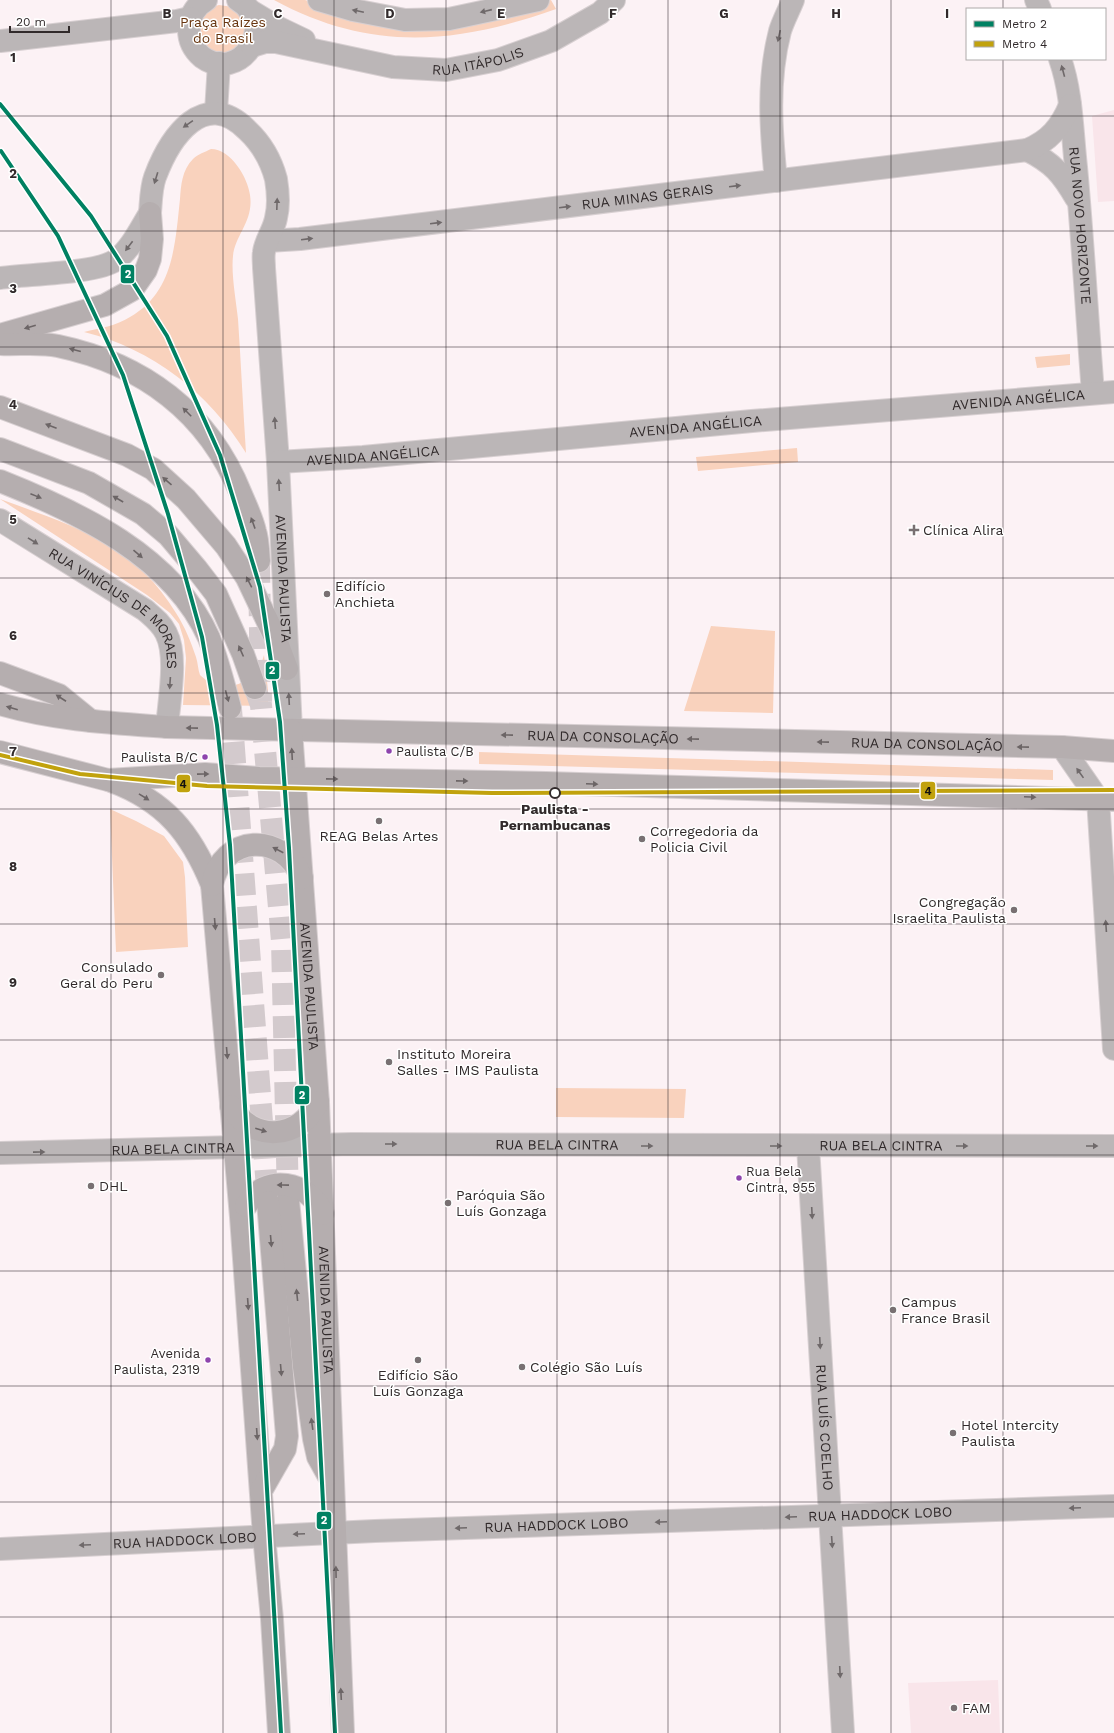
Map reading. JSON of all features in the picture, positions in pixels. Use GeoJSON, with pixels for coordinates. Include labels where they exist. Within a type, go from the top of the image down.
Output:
{"type":"FeatureCollection","features":[{"type":"Feature","properties":{"kind":"main road"},"geometry":{"type":"LineString","coordinates":[[0,335],[104,305],[132,290],[146,270],[150,258],[152,239],[150,213]]}},
{"type":"Feature","properties":{"kind":"main road"},"geometry":{"type":"LineString","coordinates":[[0,344],[56,345],[96,356],[126,369],[155,385],[176,400],[210,436],[237,482],[256,531],[259,561]]}},
{"type":"Feature","properties":{"kind":"main road"},"geometry":{"type":"LineString","coordinates":[[0,406],[127,456],[153,469],[186,499],[226,546],[248,578],[275,637],[287,669]]}},
{"type":"Feature","properties":{"kind":"main road"},"geometry":{"type":"LineString","coordinates":[[0,449],[89,483],[142,514],[168,535],[216,594],[243,654],[255,688]]}},
{"type":"Feature","properties":{"kind":"main road"},"geometry":{"type":"LineString","coordinates":[[0,481],[43,498],[107,531],[134,550],[161,574],[179,592],[194,612],[208,638],[220,669],[230,708]]}},
{"type":"Feature","properties":{"kind":"main road"},"geometry":{"type":"LineString","coordinates":[[0,673],[59,695],[91,721]]}},
{"type":"Feature","properties":{"kind":"main road","name":"RUA DA CONSOLAÇÃO"},"geometry":{"type":"LineString","coordinates":[[0,704],[28,713],[91,721],[167,727],[1062,747],[1114,751]]}},
{"type":"Feature","properties":{"kind":"main road","name":"AVENIDA PAULISTA"},"geometry":{"type":"LineString","coordinates":[[291,730],[293,778],[303,878],[318,1102],[343,1733]]}},
{"type":"Feature","properties":{"kind":"main road"},"geometry":{"type":"LineString","coordinates":[[0,752],[108,780],[140,794],[168,815],[190,840],[204,864],[212,885]]}},
{"type":"Feature","properties":{"kind":"main road"},"geometry":{"type":"LineString","coordinates":[[108,780],[205,774],[293,778],[562,783],[1106,799]]}},
{"type":"Feature","properties":{"kind":"main road"},"geometry":{"type":"LineString","coordinates":[[279,1733],[272,1618],[264,1536],[241,1217],[212,885],[214,873],[227,855],[235,850],[252,844],[270,846],[287,855],[294,862],[303,878]]}},
{"type":"Feature","properties":{"kind":"main road"},"geometry":{"type":"LineString","coordinates":[[231,1106],[239,1117],[250,1126],[262,1131],[280,1132],[293,1129],[304,1122],[312,1113],[318,1102]]}},
{"type":"Feature","properties":{"kind":"main road"},"geometry":{"type":"LineString","coordinates":[[241,1217],[248,1202],[258,1192],[269,1186],[283,1184],[296,1186],[308,1192],[317,1202],[323,1214]]}},
{"type":"Feature","properties":{"kind":"main road"},"geometry":{"type":"LineString","coordinates":[[261,1491],[285,1449],[287,1436],[278,1201],[314,1439],[318,1457],[333,1487]]}},
{"type":"Feature","properties":{"kind":"street"},"geometry":{"type":"LineString","coordinates":[[319,0],[353,10],[405,20],[449,19],[538,0]]}},
{"type":"Feature","properties":{"kind":"street","name":"RUA ITÁPOLIS"},"geometry":{"type":"LineString","coordinates":[[252,46],[265,42],[276,42],[393,67],[446,70],[498,60],[551,41],[600,13],[614,0]]}},
{"type":"Feature","properties":{"kind":"street"},"geometry":{"type":"LineString","coordinates":[[776,181],[771,130],[772,82],[780,30],[793,0]]}},
{"type":"Feature","properties":{"kind":"street"},"geometry":{"type":"LineString","coordinates":[[196,6],[189,33],[194,47],[204,58],[219,63],[238,60],[252,46],[256,31],[253,16],[244,5]]}},
{"type":"Feature","properties":{"kind":"street","name":"RUA ITÁPOLIS"},"geometry":{"type":"LineString","coordinates":[[244,5],[279,28],[328,52]]}},
{"type":"Feature","properties":{"kind":"street"},"geometry":{"type":"LineString","coordinates":[[0,40],[170,22],[196,6]]}},
{"type":"Feature","properties":{"kind":"street","name":"RUA NOVO HORIZONTE"},"geometry":{"type":"LineString","coordinates":[[1060,60],[1070,105],[1080,207],[1093,393]]}},
{"type":"Feature","properties":{"kind":"street"},"geometry":{"type":"LineString","coordinates":[[0,278],[89,269],[115,261],[127,250],[150,213],[155,178],[169,146],[178,133],[188,123],[216,112],[219,63]]}},
{"type":"Feature","properties":{"kind":"street","name":"RUA MINAS GERAIS"},"geometry":{"type":"LineString","coordinates":[[268,241],[300,239],[1027,150],[1051,136],[1061,123],[1070,105]]}},
{"type":"Feature","properties":{"kind":"street","name":"AVENIDA PAULISTA"},"geometry":{"type":"LineString","coordinates":[[216,112],[225,114],[243,125],[258,142],[269,160],[276,179],[278,199],[277,218],[264,251],[264,268],[278,462],[291,730]]}},
{"type":"Feature","properties":{"kind":"street"},"geometry":{"type":"LineString","coordinates":[[1027,150],[1044,159],[1058,170],[1080,207]]}},
{"type":"Feature","properties":{"kind":"street","name":"AVENIDA ANGÉLICA"},"geometry":{"type":"LineString","coordinates":[[278,462],[363,457],[752,421],[1114,392]]}},
{"type":"Feature","properties":{"kind":"street","name":"RUA VINÍCIUS DE MORAES"},"geometry":{"type":"LineString","coordinates":[[0,520],[145,610],[158,620],[166,633],[171,646],[172,667],[167,727]]}},
{"type":"Feature","properties":{"kind":"street"},"geometry":{"type":"LineString","coordinates":[[1062,747],[1106,799],[1114,1049]]}},
{"type":"Feature","properties":{"kind":"street","name":"RUA BELA CINTRA"},"geometry":{"type":"LineString","coordinates":[[0,1153],[320,1145],[1114,1146]]}},
{"type":"Feature","properties":{"kind":"street","name":"RUA LUÍS COELHO"},"geometry":{"type":"LineString","coordinates":[[808,1146],[843,1733]]}},
{"type":"Feature","properties":{"kind":"street","name":"RUA HADDOCK LOBO"},"geometry":{"type":"LineString","coordinates":[[0,1549],[335,1532],[1114,1506]]}},
{"type":"Feature","properties":{"kind":"shaded area"},"geometry":{"type":"Polygon","coordinates":[[[1114,110],[1114,201],[1098,202],[1092,116],[1114,110]]]}},
{"type":"Feature","properties":{"kind":"shaded area","name":"FAM"},"geometry":{"type":"Polygon","coordinates":[[[998,1680],[1000,1733],[911,1733],[908,1683],[998,1680]]]}},
{"type":"Feature","properties":{"kind":"green space","name":"Praça Raízes do Brasil"},"geometry":{"type":"Polygon","coordinates":[[[274,0],[305,0],[357,15],[522,6],[551,0],[556,9],[519,21],[483,30],[448,36],[413,38],[379,35],[344,28],[310,17],[274,0]]]}},
{"type":"Feature","properties":{"kind":"green space","name":"Praça Raízes do Brasil"},"geometry":{"type":"Polygon","coordinates":[[[219,5],[233,7],[244,16],[247,37],[234,53],[212,53],[202,43],[199,23],[201,16],[212,7],[219,5]]]}},
{"type":"Feature","properties":{"kind":"green space"},"geometry":{"type":"Polygon","coordinates":[[[211,149],[218,150],[232,159],[246,181],[250,195],[249,213],[234,248],[233,256],[233,279],[238,319],[246,453],[215,411],[177,376],[156,362],[133,350],[84,332],[125,320],[145,307],[156,294],[164,281],[174,250],[184,173],[189,163],[193,159],[199,154],[211,149]]]}},
{"type":"Feature","properties":{"kind":"green space"},"geometry":{"type":"Polygon","coordinates":[[[1070,354],[1070,365],[1037,368],[1035,357],[1070,354]]]}},
{"type":"Feature","properties":{"kind":"green space"},"geometry":{"type":"Polygon","coordinates":[[[797,448],[798,462],[698,471],[696,457],[797,448]]]}},
{"type":"Feature","properties":{"kind":"green space"},"geometry":{"type":"Polygon","coordinates":[[[0,499],[76,528],[121,553],[141,569],[159,589],[179,618],[197,659],[200,675],[207,681],[216,685],[225,686],[234,686],[242,683],[256,672],[264,655],[268,690],[268,706],[183,705],[186,658],[184,640],[179,624],[170,613],[147,595],[0,499]]]}},
{"type":"Feature","properties":{"kind":"green space"},"geometry":{"type":"Polygon","coordinates":[[[711,626],[775,631],[773,713],[684,711],[711,626]]]}},
{"type":"Feature","properties":{"kind":"green space"},"geometry":{"type":"Polygon","coordinates":[[[479,752],[1053,770],[1053,780],[479,764],[479,752]]]}},
{"type":"Feature","properties":{"kind":"green space"},"geometry":{"type":"Polygon","coordinates":[[[110,809],[164,836],[183,862],[188,947],[116,952],[110,809]]]}},
{"type":"Feature","properties":{"kind":"green space"},"geometry":{"type":"Polygon","coordinates":[[[556,1088],[686,1089],[684,1118],[556,1117],[556,1088]]]}},
{"type":"Feature","properties":{"kind":"tunnel"},"geometry":{"type":"LineString","coordinates":[[259,561],[261,702]]}},
{"type":"Feature","properties":{"kind":"tunnel"},"geometry":{"type":"LineString","coordinates":[[255,688],[261,705],[282,941],[288,1200]]}},
{"type":"Feature","properties":{"kind":"tunnel"},"geometry":{"type":"LineString","coordinates":[[231,709],[268,1202]]}},
{"type":"Feature","properties":{"kind":"metro line","name":"2"},"geometry":{"type":"LineString","coordinates":[[0,104],[91,216],[167,336],[220,455],[260,587],[280,722],[289,848],[335,1733]]}},
{"type":"Feature","properties":{"kind":"metro line","name":"2"},"geometry":{"type":"LineString","coordinates":[[1,151],[58,236],[123,375],[168,514],[202,637],[217,725],[230,845],[281,1733]]}},
{"type":"Feature","properties":{"kind":"metro line","name":"4"},"geometry":{"type":"LineString","coordinates":[[0,755],[80,774],[207,786],[492,793],[1114,790]]}},
{"type":"Feature","properties":{"kind":"place","name":"Clínica Alira"},"geometry":{"type":"Point","coordinates":[914,530]}},
{"type":"Feature","properties":{"kind":"place","name":"Edifício Anchieta"},"geometry":{"type":"Point","coordinates":[327,594]}},
{"type":"Feature","properties":{"kind":"place","name":"Paulista C/B"},"geometry":{"type":"Point","coordinates":[389,751]}},
{"type":"Feature","properties":{"kind":"place","name":"Paulista B/C"},"geometry":{"type":"Point","coordinates":[205,757]}},
{"type":"Feature","properties":{"kind":"place","name":"Paulista - Pernambucanas"},"geometry":{"type":"Point","coordinates":[555,793]}},
{"type":"Feature","properties":{"kind":"place","name":"REAG Belas Artes"},"geometry":{"type":"Point","coordinates":[379,821]}},
{"type":"Feature","properties":{"kind":"place","name":"Corregedoria da Policia Civil"},"geometry":{"type":"Point","coordinates":[642,839]}},
{"type":"Feature","properties":{"kind":"place","name":"Congregação Israelita Paulista"},"geometry":{"type":"Point","coordinates":[1014,910]}},
{"type":"Feature","properties":{"kind":"place","name":"Consulado Geral do Peru"},"geometry":{"type":"Point","coordinates":[161,975]}},
{"type":"Feature","properties":{"kind":"place","name":"Instituto Moreira Salles - IMS Paulista"},"geometry":{"type":"Point","coordinates":[389,1062]}},
{"type":"Feature","properties":{"kind":"place","name":"Rua Bela Cintra, 955"},"geometry":{"type":"Point","coordinates":[739,1178]}},
{"type":"Feature","properties":{"kind":"place","name":"DHL"},"geometry":{"type":"Point","coordinates":[91,1186]}},
{"type":"Feature","properties":{"kind":"place","name":"Paróquia São Luís Gonzaga"},"geometry":{"type":"Point","coordinates":[448,1203]}},
{"type":"Feature","properties":{"kind":"place","name":"Campus France Brasil"},"geometry":{"type":"Point","coordinates":[893,1310]}},
{"type":"Feature","properties":{"kind":"place","name":"Avenida Paulista, 2319"},"geometry":{"type":"Point","coordinates":[208,1360]}},
{"type":"Feature","properties":{"kind":"place","name":"Edifício São Luís Gonzaga"},"geometry":{"type":"Point","coordinates":[418,1360]}},
{"type":"Feature","properties":{"kind":"place","name":"Colégio São Luís"},"geometry":{"type":"Point","coordinates":[522,1367]}},
{"type":"Feature","properties":{"kind":"place","name":"Hotel Intercity Paulista"},"geometry":{"type":"Point","coordinates":[953,1433]}},
{"type":"Feature","properties":{"kind":"place","name":"FAM"},"geometry":{"type":"Point","coordinates":[954,1708]}}]}
